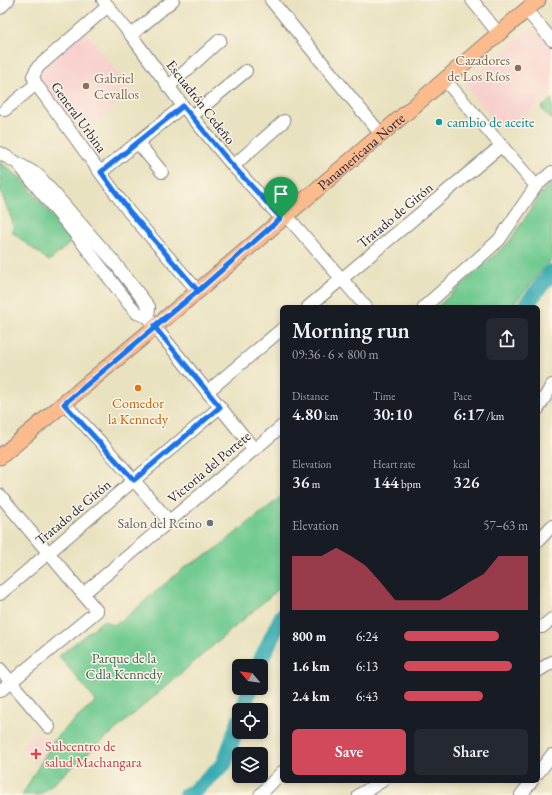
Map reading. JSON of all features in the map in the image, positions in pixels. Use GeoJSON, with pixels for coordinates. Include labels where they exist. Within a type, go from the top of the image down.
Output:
{"type":"FeatureCollection","features":[{"type":"Feature","properties":{"kind":"main road","name":"Panamericana Norte"},"geometry":{"type":"LineString","coordinates":[[0,457],[64,404],[151,322],[198,291],[380,133],[538,0]]}},
{"type":"Feature","properties":{"kind":"street"},"geometry":{"type":"LineString","coordinates":[[0,8],[8,0]]}},
{"type":"Feature","properties":{"kind":"street"},"geometry":{"type":"LineString","coordinates":[[131,35],[173,0]]}},
{"type":"Feature","properties":{"kind":"street"},"geometry":{"type":"LineString","coordinates":[[271,0],[380,133]]}},
{"type":"Feature","properties":{"kind":"street"},"geometry":{"type":"LineString","coordinates":[[472,0],[498,33]]}},
{"type":"Feature","properties":{"kind":"street","name":"Escuadrón Cedeño"},"geometry":{"type":"LineString","coordinates":[[105,3],[131,35],[183,106],[233,166],[284,217],[364,305]]}},
{"type":"Feature","properties":{"kind":"street","name":"General Urbina"},"geometry":{"type":"LineString","coordinates":[[105,3],[38,67],[33,76],[36,84],[130,212],[198,291]]}},
{"type":"Feature","properties":{"kind":"street"},"geometry":{"type":"LineString","coordinates":[[526,10],[552,40]]}},
{"type":"Feature","properties":{"kind":"street"},"geometry":{"type":"LineString","coordinates":[[168,86],[220,40]]}},
{"type":"Feature","properties":{"kind":"street"},"geometry":{"type":"LineString","coordinates":[[192,116],[246,71]]}},
{"type":"Feature","properties":{"kind":"street"},"geometry":{"type":"LineString","coordinates":[[444,80],[536,186]]}},
{"type":"Feature","properties":{"kind":"street"},"geometry":{"type":"LineString","coordinates":[[4,110],[36,84]]}},
{"type":"Feature","properties":{"kind":"street"},"geometry":{"type":"LineString","coordinates":[[101,172],[138,144],[183,106]]}},
{"type":"Feature","properties":{"kind":"street"},"geometry":{"type":"LineString","coordinates":[[233,166],[284,121]]}},
{"type":"Feature","properties":{"kind":"street"},"geometry":{"type":"LineString","coordinates":[[138,144],[162,172]]}},
{"type":"Feature","properties":{"kind":"street","name":"Tratado de Girón"},"geometry":{"type":"LineString","coordinates":[[310,305],[502,146]]}},
{"type":"Feature","properties":{"kind":"street"},"geometry":{"type":"LineString","coordinates":[[0,153],[19,165],[81,241],[129,304],[137,313],[151,322],[254,449]]}},
{"type":"Feature","properties":{"kind":"street"},"geometry":{"type":"LineString","coordinates":[[426,305],[500,240],[536,186],[552,172]]}},
{"type":"Feature","properties":{"kind":"street"},"geometry":{"type":"LineString","coordinates":[[207,392],[280,331]]}},
{"type":"Feature","properties":{"kind":"street"},"geometry":{"type":"LineString","coordinates":[[540,406],[552,385]]}},
{"type":"Feature","properties":{"kind":"street"},"geometry":{"type":"LineString","coordinates":[[64,404],[134,480],[169,521]]}},
{"type":"Feature","properties":{"kind":"street","name":"Tratado de Girón"},"geometry":{"type":"LineString","coordinates":[[0,594],[220,407]]}},
{"type":"Feature","properties":{"kind":"street","name":"Victoria del Portete"},"geometry":{"type":"LineString","coordinates":[[83,594],[280,428]]}},
{"type":"Feature","properties":{"kind":"street"},"geometry":{"type":"LineString","coordinates":[[0,495],[97,611],[0,691]]}},
{"type":"Feature","properties":{"kind":"street"},"geometry":{"type":"LineString","coordinates":[[540,539],[552,526]]}},
{"type":"Feature","properties":{"kind":"street"},"geometry":{"type":"LineString","coordinates":[[540,628],[552,618]]}},
{"type":"Feature","properties":{"kind":"street"},"geometry":{"type":"LineString","coordinates":[[540,670],[552,662]]}},
{"type":"Feature","properties":{"kind":"street"},"geometry":{"type":"LineString","coordinates":[[0,669],[49,727]]}},
{"type":"Feature","properties":{"kind":"street"},"geometry":{"type":"LineString","coordinates":[[540,770],[552,755]]}},
{"type":"Feature","properties":{"kind":"street"},"geometry":{"type":"LineString","coordinates":[[260,795],[280,774]]}},
{"type":"Feature","properties":{"kind":"street"},"geometry":{"type":"LineString","coordinates":[[359,795],[379,783]]}},
{"type":"Feature","properties":{"kind":"street"},"geometry":{"type":"LineString","coordinates":[[520,795],[530,783]]}},
{"type":"Feature","properties":{"kind":"shaded area","name":"Cazadores de Los Ríos"},"geometry":{"type":"Polygon","coordinates":[[[532,27],[552,50],[552,90],[511,129],[503,130],[464,85],[532,27]]]}},
{"type":"Feature","properties":{"kind":"shaded area","name":"Gabriel Cevallos"},"geometry":{"type":"Polygon","coordinates":[[[85,31],[132,91],[81,135],[38,78],[39,71],[85,31]]]}},
{"type":"Feature","properties":{"kind":"shaded area","name":"Subcentro de salud Machangara"},"geometry":{"type":"Polygon","coordinates":[[[37,731],[45,740],[49,737],[55,745],[35,763],[21,746],[37,731]]]}},
{"type":"Feature","properties":{"kind":"green space"},"geometry":{"type":"Polygon","coordinates":[[[552,99],[552,120],[541,108],[552,99]]]}},
{"type":"Feature","properties":{"kind":"green space"},"geometry":{"type":"Polygon","coordinates":[[[0,162],[23,180],[71,239],[68,245],[49,261],[13,233],[12,220],[0,190],[0,162]]]}},
{"type":"Feature","properties":{"kind":"green space"},"geometry":{"type":"Polygon","coordinates":[[[552,178],[552,259],[513,305],[439,305],[509,242],[552,178]]]}},
{"type":"Feature","properties":{"kind":"green space","name":"Parque de la Cdla Kennedy"},"geometry":{"type":"Polygon","coordinates":[[[280,498],[280,588],[40,795],[22,795],[56,737],[96,701],[59,656],[104,620],[113,625],[120,622],[185,567],[212,552],[280,498]]]}},
{"type":"Feature","properties":{"kind":"waterway"},"geometry":{"type":"LineString","coordinates":[[526,305],[552,272]]}},
{"type":"Feature","properties":{"kind":"waterway"},"geometry":{"type":"LineString","coordinates":[[261,659],[280,620]]}},
{"type":"Feature","properties":{"kind":"waterway"},"geometry":{"type":"LineString","coordinates":[[245,703],[248,695]]}},
{"type":"Feature","properties":{"kind":"waterway"},"geometry":{"type":"LineString","coordinates":[[186,795],[193,792],[224,764],[233,739]]}},
{"type":"Feature","properties":{"kind":"place","name":"Cazadores de Los Ríos"},"geometry":{"type":"Point","coordinates":[518,68]}},
{"type":"Feature","properties":{"kind":"place","name":"Gabriel Cevallos"},"geometry":{"type":"Point","coordinates":[86,86]}},
{"type":"Feature","properties":{"kind":"place","name":"cambio de aceite"},"geometry":{"type":"Point","coordinates":[439,122]}},
{"type":"Feature","properties":{"kind":"place","name":"Comedor la Kennedy"},"geometry":{"type":"Point","coordinates":[138,388]}},
{"type":"Feature","properties":{"kind":"place","name":"Salon del Reino"},"geometry":{"type":"Point","coordinates":[210,523]}},
{"type":"Feature","properties":{"kind":"place","name":"Subcentro de salud Machangara"},"geometry":{"type":"Point","coordinates":[36,754]}},
{"type":"Feature","properties":{"kind":"route"},"geometry":{"type":"LineString","coordinates":[[281,218],[198,291],[154,326],[220,407],[134,480],[64,404],[154,326],[198,291],[130,212],[101,172],[138,144],[183,106],[233,166],[281,218]]}}]}
